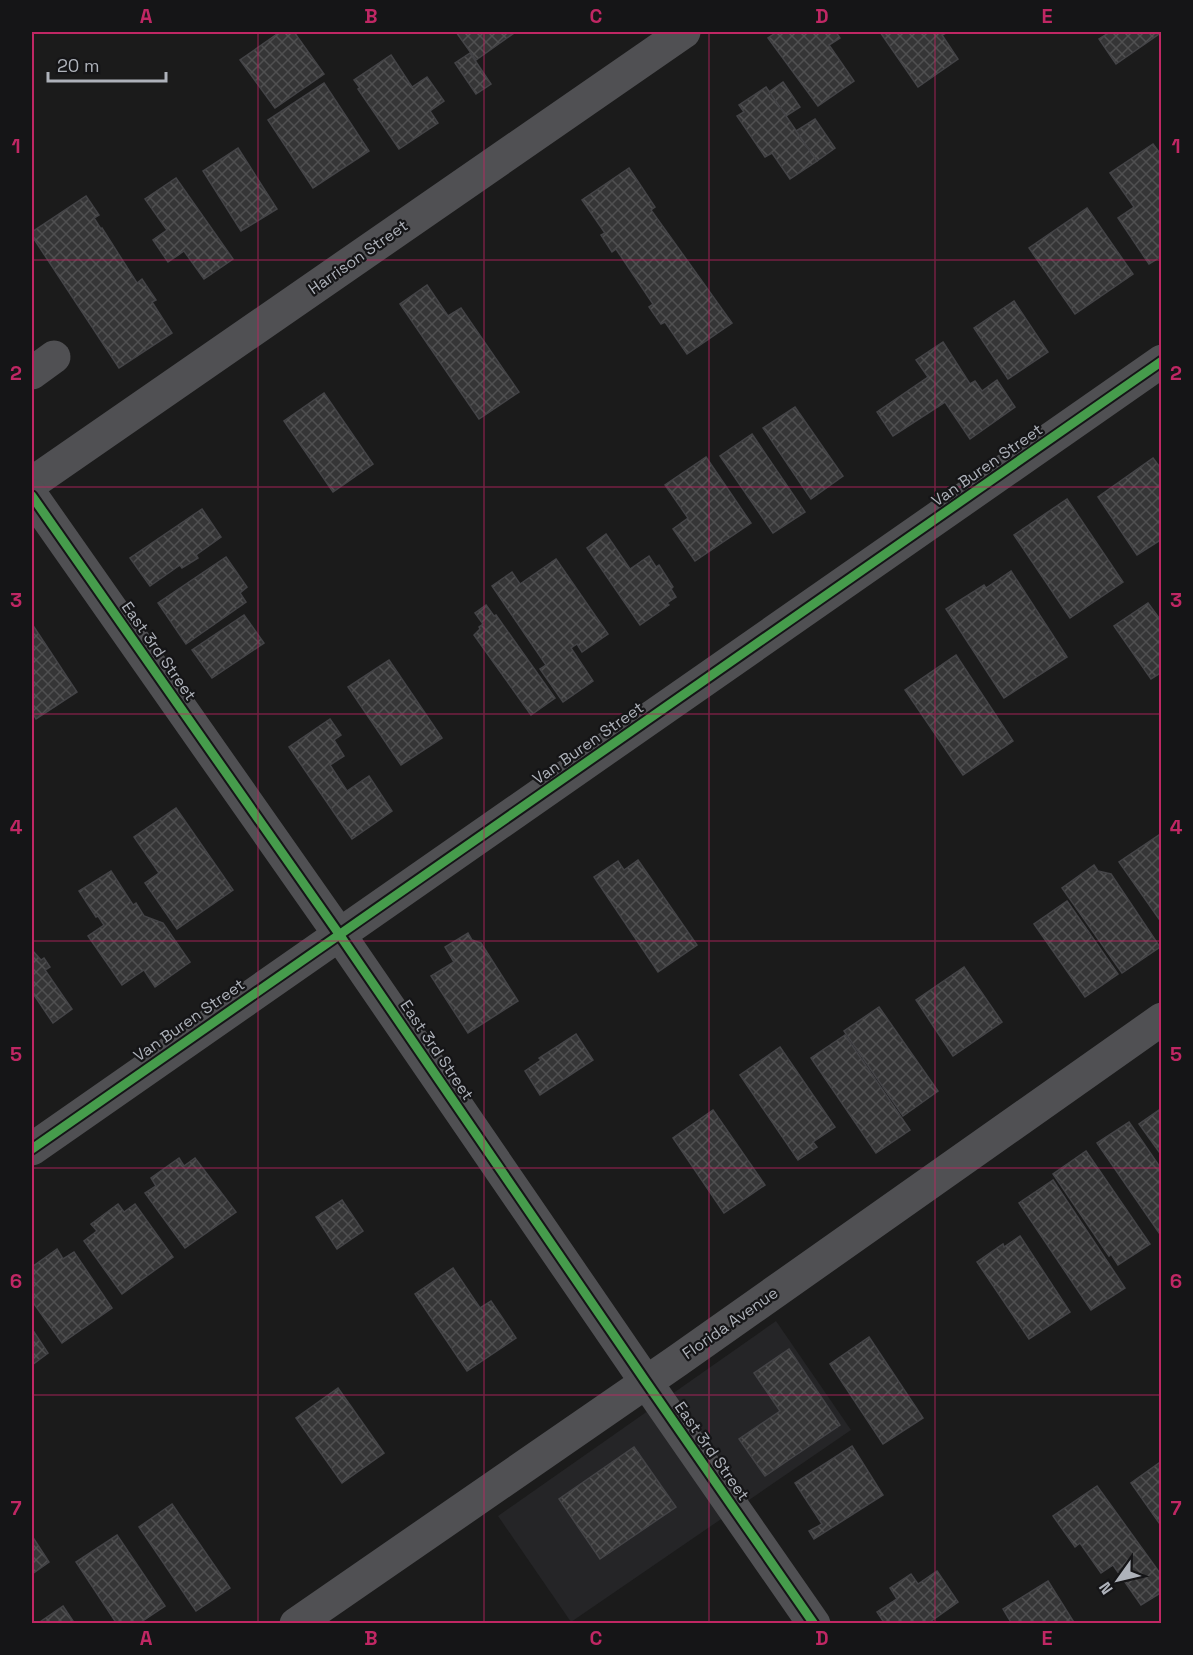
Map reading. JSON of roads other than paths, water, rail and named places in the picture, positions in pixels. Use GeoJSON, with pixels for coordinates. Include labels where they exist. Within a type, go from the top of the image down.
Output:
{"type":"FeatureCollection","features":[{"type":"Feature","properties":{"kind":"street","name":"Harrison Street"},"geometry":{"type":"LineString","coordinates":[[32,483],[684,32]]}},
{"type":"Feature","properties":{"kind":"street","name":"Van Buren Street"},"geometry":{"type":"LineString","coordinates":[[32,1149],[1161,361]]}},
{"type":"Feature","properties":{"kind":"street","name":"East 3rd Street"},"geometry":{"type":"LineString","coordinates":[[32,496],[339,934],[645,1382],[814,1623]]}},
{"type":"Feature","properties":{"kind":"street","name":"Florida Avenue"},"geometry":{"type":"LineString","coordinates":[[296,1623],[645,1382],[1161,1019]]}}]}
